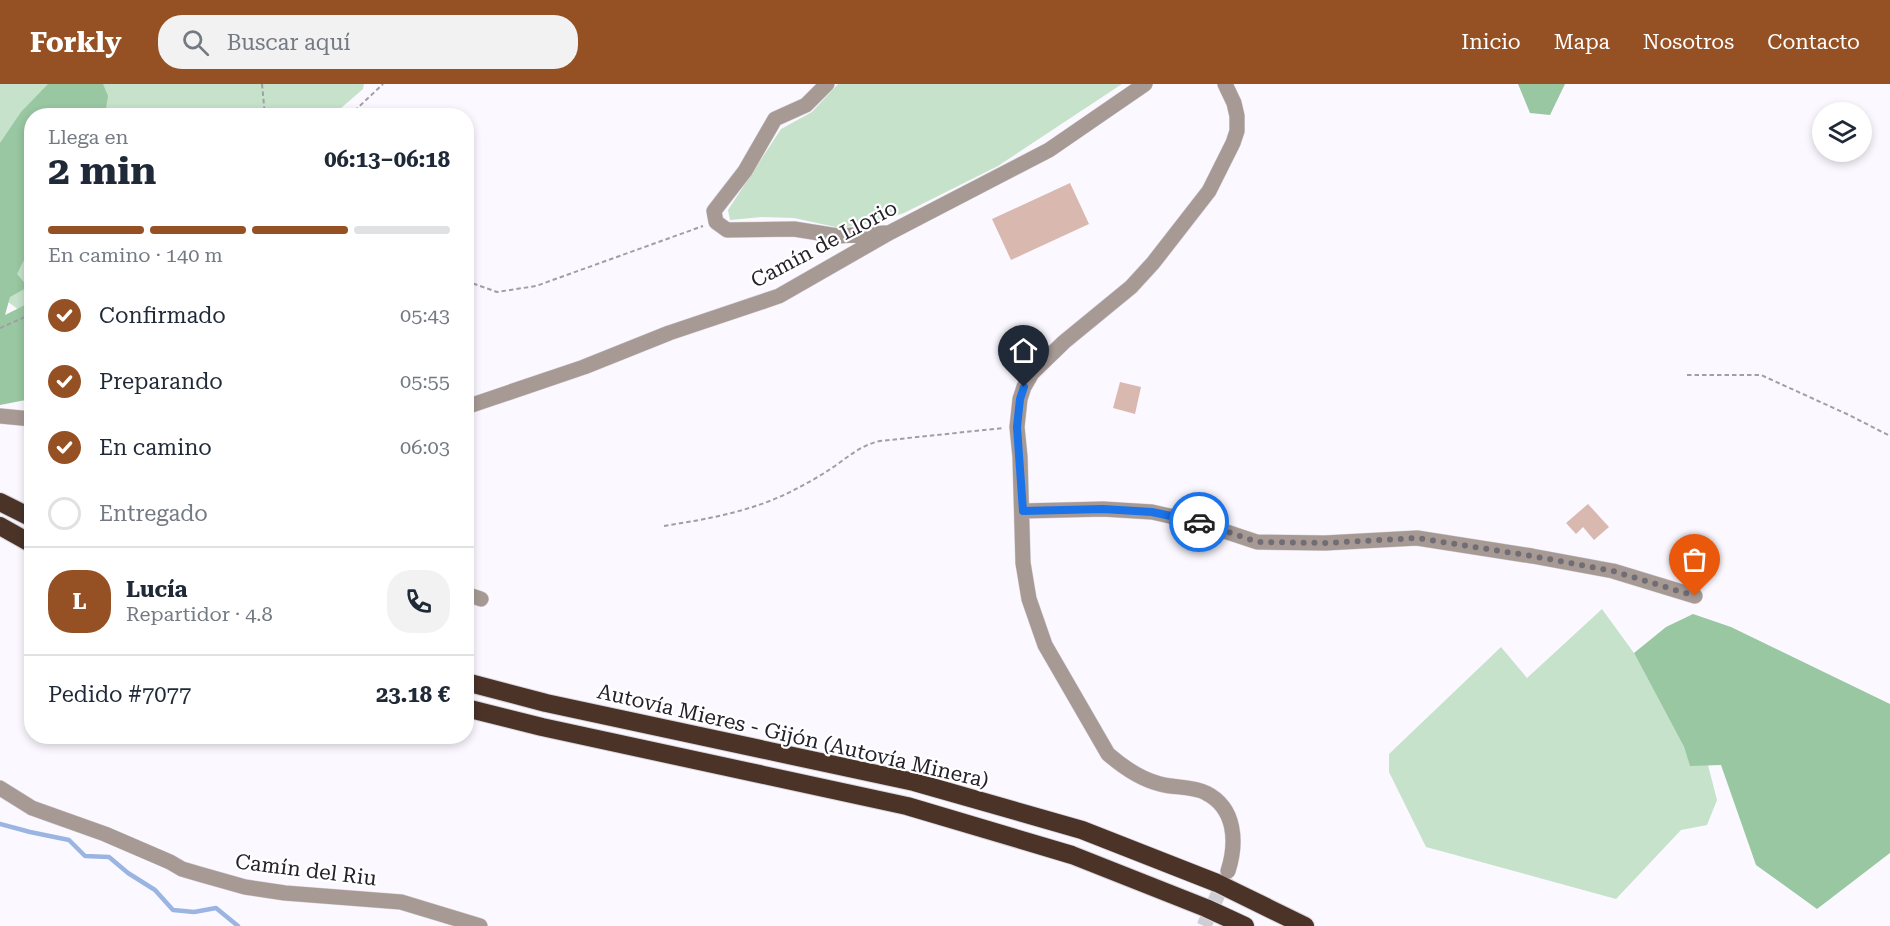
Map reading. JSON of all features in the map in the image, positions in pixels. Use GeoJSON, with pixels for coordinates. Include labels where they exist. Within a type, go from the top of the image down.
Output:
{"type":"FeatureCollection","features":[{"type":"Feature","properties":{"kind":"highway"},"geometry":{"type":"LineString","coordinates":[[0,502],[24,514]]}},
{"type":"Feature","properties":{"kind":"highway"},"geometry":{"type":"LineString","coordinates":[[0,526],[24,540]]}},
{"type":"Feature","properties":{"kind":"highway","name":"Autovía Mieres - Gijón (Autovía Minera)"},"geometry":{"type":"LineString","coordinates":[[474,684],[546,703],[914,782],[1082,830],[1217,884],[1305,926]]}},
{"type":"Feature","properties":{"kind":"highway","name":"Autovía Mieres - Gijón (Autovía Minera)"},"geometry":{"type":"LineString","coordinates":[[474,710],[542,727],[907,806],[1072,855],[1206,908],[1245,926]]}},
{"type":"Feature","properties":{"kind":"street"},"geometry":{"type":"LineString","coordinates":[[827,84],[806,105],[775,120],[745,171],[714,211],[716,222],[727,230],[794,229],[838,236],[889,232]]}},
{"type":"Feature","properties":{"kind":"street","name":"Camín de Llorio"},"geometry":{"type":"LineString","coordinates":[[474,403],[584,367],[669,333],[779,296],[889,232],[1049,150],[1146,84]]}},
{"type":"Feature","properties":{"kind":"street"},"geometry":{"type":"LineString","coordinates":[[1225,84],[1234,103],[1237,130],[1209,191],[1153,263],[1131,287],[1064,342],[1032,373],[1020,399],[1017,427],[1023,511],[1023,563],[1029,599],[1045,645],[1108,754],[1123,767],[1140,777],[1159,784],[1205,792],[1220,803],[1231,821],[1234,838],[1228,871]]}},
{"type":"Feature","properties":{"kind":"street"},"geometry":{"type":"LineString","coordinates":[[0,416],[24,418]]}},
{"type":"Feature","properties":{"kind":"street"},"geometry":{"type":"LineString","coordinates":[[1023,511],[1103,509],[1152,512],[1200,523],[1257,542],[1325,543],[1417,538],[1613,571],[1695,596]]}},
{"type":"Feature","properties":{"kind":"street","name":"Camín del Riu"},"geometry":{"type":"LineString","coordinates":[[0,788],[32,808],[105,834],[170,862],[182,870],[244,887],[275,892],[401,902],[480,926]]}},
{"type":"Feature","properties":{"kind":"path"},"geometry":{"type":"LineString","coordinates":[[262,84],[264,108]]}},
{"type":"Feature","properties":{"kind":"path"},"geometry":{"type":"LineString","coordinates":[[358,108],[383,84]]}},
{"type":"Feature","properties":{"kind":"path"},"geometry":{"type":"LineString","coordinates":[[474,284],[497,292],[536,286],[716,222]]}},
{"type":"Feature","properties":{"kind":"path"},"geometry":{"type":"LineString","coordinates":[[0,328],[24,318]]}},
{"type":"Feature","properties":{"kind":"path"},"geometry":{"type":"LineString","coordinates":[[1687,375],[1761,375],[1890,436]]}},
{"type":"Feature","properties":{"kind":"path"},"geometry":{"type":"LineString","coordinates":[[664,526],[701,520],[748,508],[791,491],[868,444],[1017,427]]}},
{"type":"Feature","properties":{"kind":"green space"},"geometry":{"type":"Polygon","coordinates":[[[0,84],[364,84],[363,89],[341,108],[24,108],[24,307],[19,310],[0,296],[0,84]]]}},
{"type":"Feature","properties":{"kind":"green space"},"geometry":{"type":"Polygon","coordinates":[[[48,84],[103,84],[108,96],[106,108],[25,108],[48,84]]]}},
{"type":"Feature","properties":{"kind":"green space"},"geometry":{"type":"Polygon","coordinates":[[[838,84],[1122,84],[998,166],[904,213],[873,223],[840,228],[794,218],[762,217],[730,220],[728,210],[781,129],[812,112],[838,84]]]}},
{"type":"Feature","properties":{"kind":"green space"},"geometry":{"type":"Polygon","coordinates":[[[1518,84],[1565,84],[1550,115],[1530,113],[1518,84]]]}},
{"type":"Feature","properties":{"kind":"green space"},"geometry":{"type":"Polygon","coordinates":[[[24,109],[24,260],[17,274],[24,282],[24,289],[10,297],[5,315],[24,306],[24,400],[0,405],[0,143],[24,109]]]}},
{"type":"Feature","properties":{"kind":"green space"},"geometry":{"type":"Polygon","coordinates":[[[1602,609],[1634,653],[1684,747],[1690,765],[1708,765],[1717,800],[1707,825],[1681,830],[1616,899],[1426,847],[1389,772],[1389,754],[1501,647],[1527,678],[1602,609]]]}},
{"type":"Feature","properties":{"kind":"green space"},"geometry":{"type":"Polygon","coordinates":[[[1693,614],[1731,627],[1890,704],[1890,853],[1817,909],[1756,865],[1721,765],[1690,766],[1684,747],[1634,653],[1666,627],[1693,614]]]}},
{"type":"Feature","properties":{"kind":"building"},"geometry":{"type":"Polygon","coordinates":[[[1070,183],[1089,224],[1011,260],[992,219],[1070,183]]]}},
{"type":"Feature","properties":{"kind":"building"},"geometry":{"type":"Polygon","coordinates":[[[1120,382],[1141,387],[1135,414],[1113,408],[1120,382]]]}},
{"type":"Feature","properties":{"kind":"building"},"geometry":{"type":"Polygon","coordinates":[[[1588,504],[1609,527],[1594,540],[1583,527],[1576,534],[1566,523],[1588,504]]]}},
{"type":"Feature","properties":{"kind":"waterway"},"geometry":{"type":"LineString","coordinates":[[0,824],[69,840],[85,856],[109,857],[128,873],[155,890],[173,910],[194,912],[216,908],[238,926]]}},
{"type":"Feature","properties":{"kind":"tunnel"},"geometry":{"type":"LineString","coordinates":[[1204,926],[1226,876]]}},
{"type":"Feature","properties":{"kind":"way so far"},"geometry":{"type":"LineString","coordinates":[[1199,522],[1257,542],[1325,543],[1417,538],[1613,571],[1695,596]]}},
{"type":"Feature","properties":{"kind":"route"},"geometry":{"type":"LineString","coordinates":[[1024,387],[1020,399],[1017,427],[1023,511],[1103,509],[1152,512],[1199,522]]}}]}
